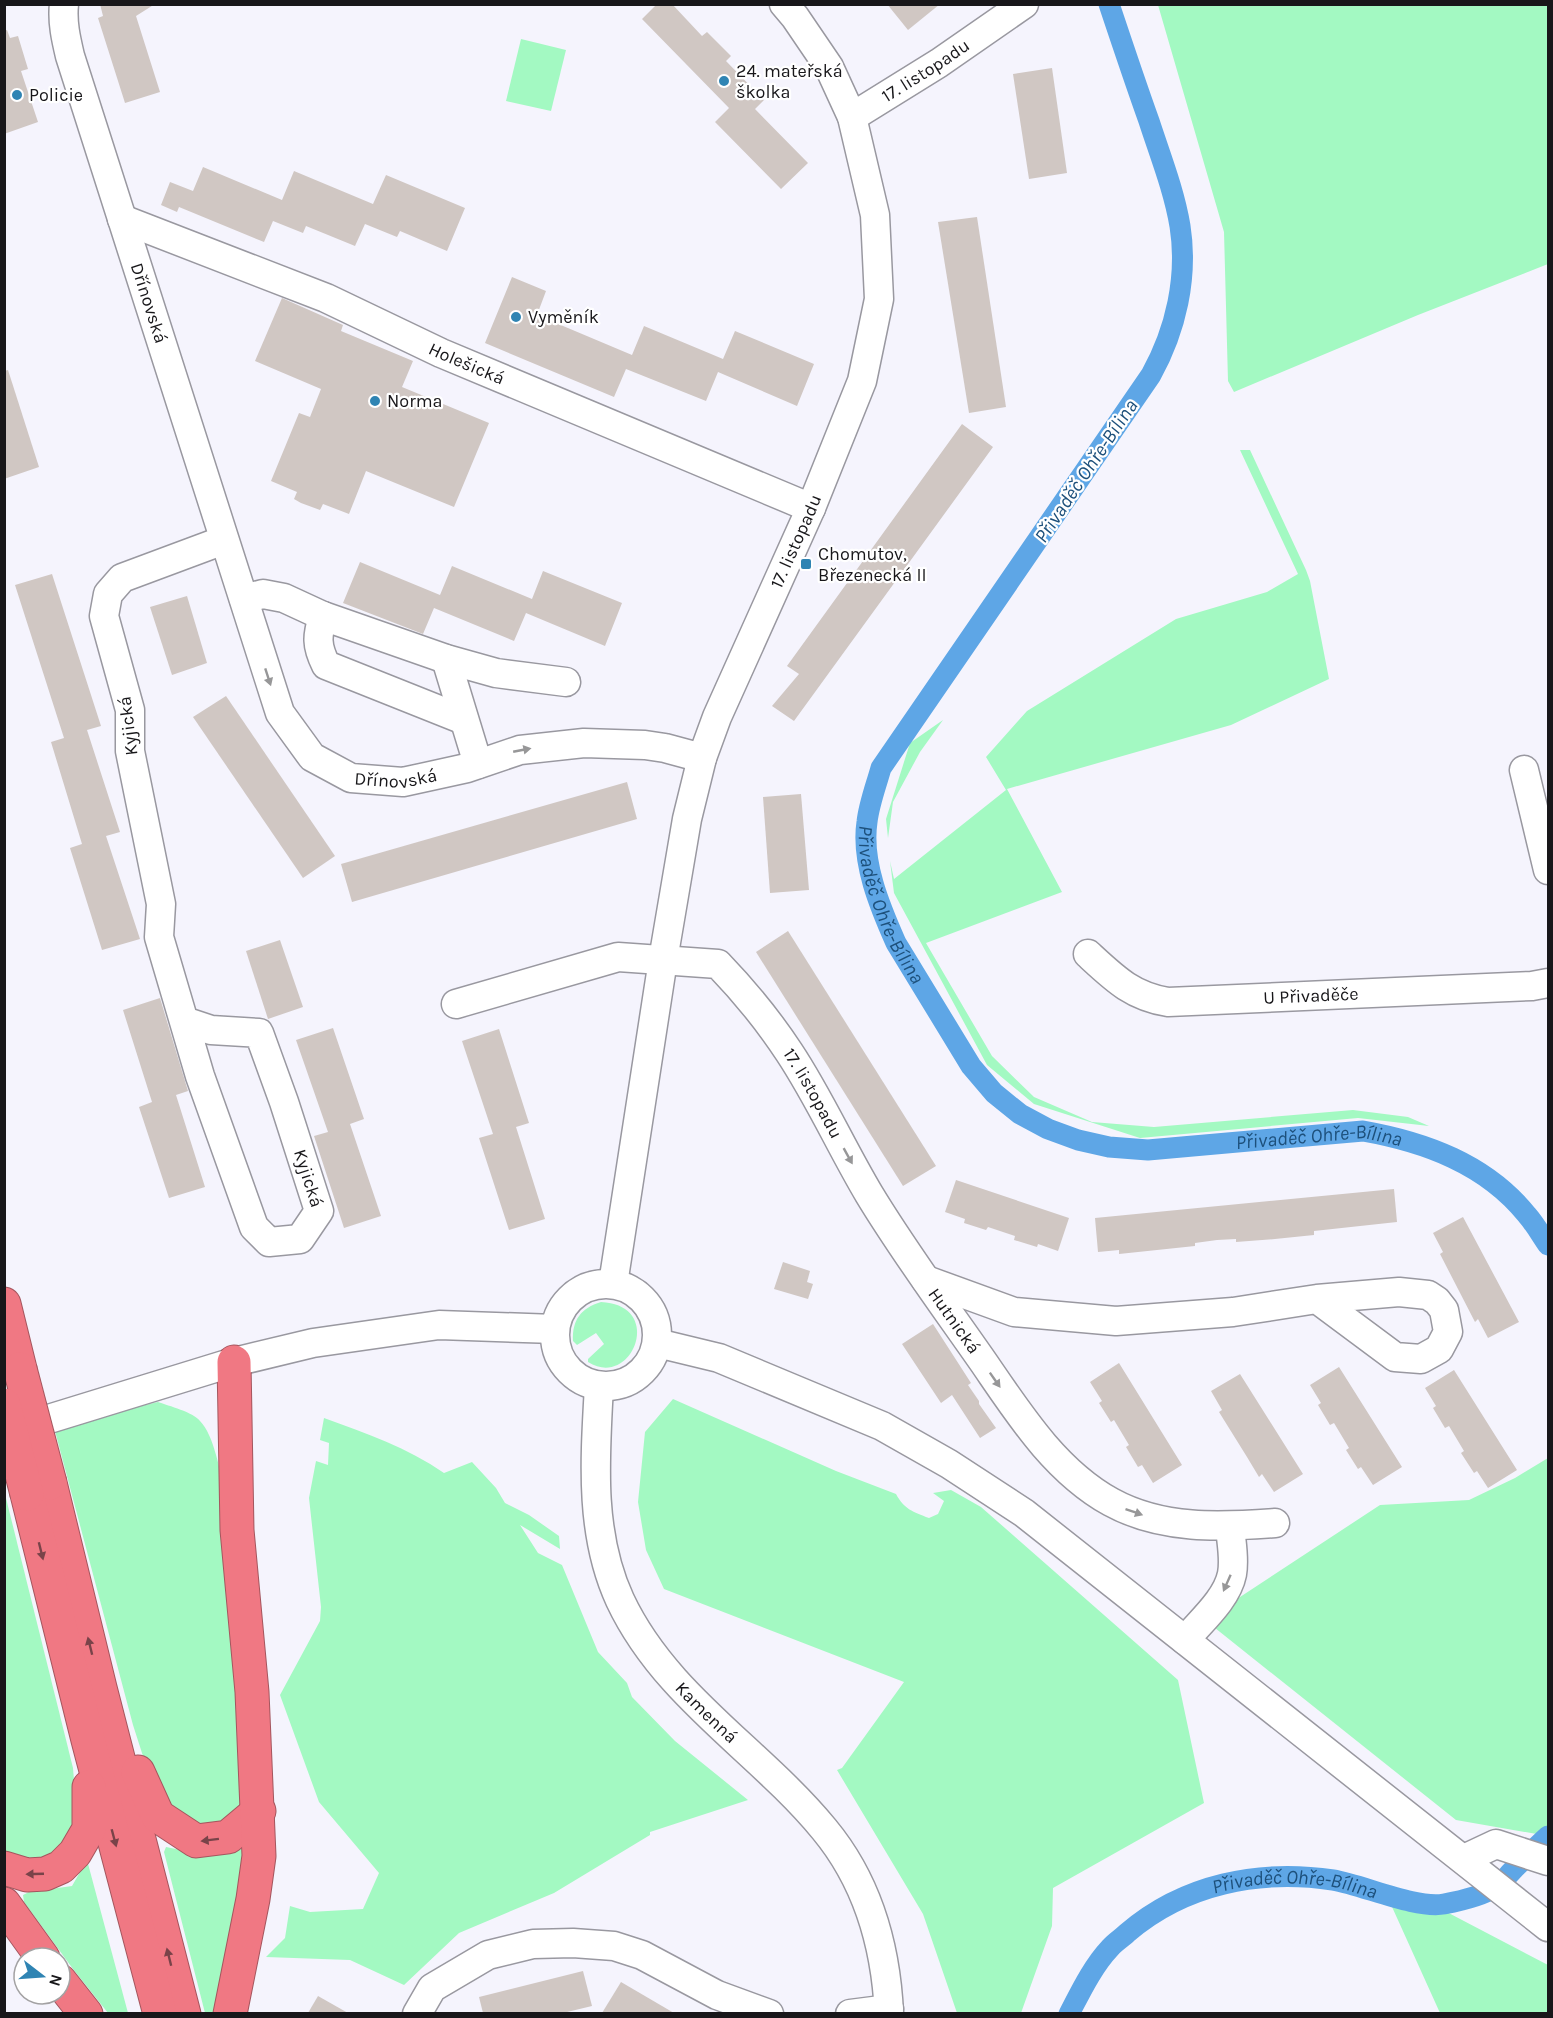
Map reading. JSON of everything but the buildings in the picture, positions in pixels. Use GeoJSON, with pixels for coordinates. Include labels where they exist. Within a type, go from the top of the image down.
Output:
{"type":"FeatureCollection","features":[{"type":"Feature","properties":{"kind":"highway"},"geometry":{"type":"LineString","coordinates":[[4,1304],[20,1369],[39,1488],[88,1740],[160,2013]]}},
{"type":"Feature","properties":{"kind":"highway"},"geometry":{"type":"LineString","coordinates":[[230,2013],[253,1899],[259,1856],[259,1811],[252,1692],[237,1530],[234,1362]]}},
{"type":"Feature","properties":{"kind":"highway"},"geometry":{"type":"LineString","coordinates":[[4,1406],[39,1488],[100,1688],[184,2013]]}},
{"type":"Feature","properties":{"kind":"highway"},"geometry":{"type":"LineString","coordinates":[[100,1688],[158,1816],[196,1841],[228,1837],[259,1811]]}},
{"type":"Feature","properties":{"kind":"highway"},"geometry":{"type":"LineString","coordinates":[[4,1868],[27,1875],[45,1874],[61,1867],[75,1853],[89,1829],[88,1740]]}},
{"type":"Feature","properties":{"kind":"highway"},"geometry":{"type":"LineString","coordinates":[[4,1904],[34,1946]]}},
{"type":"Feature","properties":{"kind":"highway"},"geometry":{"type":"LineString","coordinates":[[72,1996],[86,2013]]}},
{"type":"Feature","properties":{"kind":"street","name":"Dřínovská"},"geometry":{"type":"LineString","coordinates":[[64,4],[63,13],[68,47],[280,713],[312,758],[351,778],[403,783],[467,768],[520,750],[584,743],[645,745],[702,758]]}},
{"type":"Feature","properties":{"kind":"street","name":"17. listopadu"},"geometry":{"type":"LineString","coordinates":[[613,1284],[663,960],[687,819],[702,758],[717,717],[811,508],[862,381],[879,298],[875,215],[852,117],[829,68],[784,4]]}},
{"type":"Feature","properties":{"kind":"street","name":"17. listopadu"},"geometry":{"type":"LineString","coordinates":[[852,117],[939,63],[992,14],[1024,4]]}},
{"type":"Feature","properties":{"kind":"street","name":"Holešická"},"geometry":{"type":"LineString","coordinates":[[122,219],[326,298],[441,352],[811,508]]}},
{"type":"Feature","properties":{"kind":"street","name":"Kyjická"},"geometry":{"type":"LineString","coordinates":[[184,1021],[211,1030],[259,1032],[319,1211],[300,1239],[269,1242],[254,1227],[200,1076],[159,938],[161,904],[130,751],[130,710],[104,616],[108,594],[122,578],[224,540]]}},
{"type":"Feature","properties":{"kind":"street"},"geometry":{"type":"LineString","coordinates":[[247,610],[263,594],[284,598],[323,616],[446,659],[496,673],[566,682]]}},
{"type":"Feature","properties":{"kind":"street"},"geometry":{"type":"LineString","coordinates":[[323,616],[319,630],[318,649],[326,665],[464,720]]}},
{"type":"Feature","properties":{"kind":"street"},"geometry":{"type":"LineString","coordinates":[[446,659],[478,764]]}},
{"type":"Feature","properties":{"kind":"street"},"geometry":{"type":"LineString","coordinates":[[1524,770],[1548,870]]}},
{"type":"Feature","properties":{"kind":"street","name":"U Přivaděče"},"geometry":{"type":"LineString","coordinates":[[1088,954],[1127,988],[1152,999],[1168,1002],[1532,986],[1548,983]]}},
{"type":"Feature","properties":{"kind":"street"},"geometry":{"type":"LineString","coordinates":[[456,1004],[618,957],[663,960]]}},
{"type":"Feature","properties":{"kind":"street","name":"17. listopadu"},"geometry":{"type":"LineString","coordinates":[[663,960],[718,964],[751,999],[790,1053],[870,1194],[926,1280]]}},
{"type":"Feature","properties":{"kind":"street","name":"Hutnická"},"geometry":{"type":"LineString","coordinates":[[926,1280],[1014,1312],[1116,1321],[1233,1312],[1317,1299]]}},
{"type":"Feature","properties":{"kind":"street","name":"Hutnická"},"geometry":{"type":"LineString","coordinates":[[926,1280],[1024,1421],[1057,1460],[1094,1491],[1125,1509],[1161,1521],[1190,1526],[1275,1523]]}},
{"type":"Feature","properties":{"kind":"street"},"geometry":{"type":"LineString","coordinates":[[597,1284],[613,1284],[629,1289],[642,1298],[652,1311],[657,1326],[657,1343],[652,1358],[643,1371],[630,1381],[615,1386],[599,1386],[584,1382],[570,1373],[555,1345],[555,1329],[559,1313],[569,1300],[582,1290],[597,1284]]}},
{"type":"Feature","properties":{"kind":"street"},"geometry":{"type":"LineString","coordinates":[[4,1433],[234,1362],[313,1343],[439,1325],[555,1329]]}},
{"type":"Feature","properties":{"kind":"street"},"geometry":{"type":"LineString","coordinates":[[657,1343],[719,1358],[871,1421],[949,1464],[1024,1513],[1548,1927]]}},
{"type":"Feature","properties":{"kind":"street","name":"Kamenná"},"geometry":{"type":"LineString","coordinates":[[599,1386],[595,1458],[596,1507],[605,1556],[620,1599],[642,1640],[671,1676],[702,1709],[794,1796],[825,1830],[853,1872],[873,1915],[883,1953],[889,2011],[850,2013]]}},
{"type":"Feature","properties":{"kind":"street"},"geometry":{"type":"LineString","coordinates":[[1185,1640],[1227,1587],[1232,1574],[1233,1557],[1230,1526]]}},
{"type":"Feature","properties":{"kind":"street"},"geometry":{"type":"LineString","coordinates":[[1464,1859],[1496,1844],[1548,1861]]}},
{"type":"Feature","properties":{"kind":"street"},"geometry":{"type":"LineString","coordinates":[[417,2013],[432,1988],[488,1955],[533,1944],[573,1943],[614,1946],[642,1955],[717,1995],[769,2013]]}},
{"type":"Feature","properties":{"kind":"green space"},"geometry":{"type":"Polygon","coordinates":[[[1158,5],[1548,5],[1548,264],[1418,315],[1234,392],[1228,381],[1224,232],[1158,5]]]}},
{"type":"Feature","properties":{"kind":"green space"},"geometry":{"type":"Polygon","coordinates":[[[521,39],[566,50],[551,111],[506,101],[521,39]]]}},
{"type":"Feature","properties":{"kind":"green space"},"geometry":{"type":"Polygon","coordinates":[[[1240,450],[1250,450],[1306,570],[1329,679],[1231,725],[1007,789],[1062,892],[926,943],[992,1056],[1034,1097],[1092,1122],[1154,1127],[1353,1110],[1408,1117],[1429,1126],[1358,1118],[1140,1138],[1034,1104],[987,1065],[894,893],[890,861],[894,879],[1006,790],[986,757],[1027,711],[1176,619],[1267,592],[1298,574],[1240,450]]]}},
{"type":"Feature","properties":{"kind":"green space"},"geometry":{"type":"Polygon","coordinates":[[[943,720],[920,752],[893,802],[888,838],[886,819],[910,743],[943,720]]]}},
{"type":"Feature","properties":{"kind":"green space"},"geometry":{"type":"Polygon","coordinates":[[[601,1302],[621,1307],[633,1317],[637,1330],[635,1344],[629,1356],[618,1365],[604,1368],[588,1362],[588,1359],[604,1344],[596,1333],[577,1345],[573,1341],[574,1327],[579,1316],[583,1311],[601,1302]]]}},
{"type":"Feature","properties":{"kind":"green space"},"geometry":{"type":"Polygon","coordinates":[[[673,1399],[836,1471],[896,1494],[910,1509],[929,1518],[938,1514],[944,1501],[933,1493],[951,1490],[981,1507],[1178,1680],[1204,1803],[1053,1888],[1052,1926],[1021,2013],[957,2013],[923,1914],[837,1770],[842,1768],[904,1682],[664,1589],[646,1550],[638,1502],[645,1432],[673,1399]]]}},
{"type":"Feature","properties":{"kind":"green space"},"geometry":{"type":"Polygon","coordinates":[[[158,1402],[192,1415],[205,1427],[216,1454],[225,1491],[245,1797],[239,1808],[219,1825],[182,1824],[150,1778],[133,1725],[55,1431],[103,1415],[158,1402]]]}},
{"type":"Feature","properties":{"kind":"green space"},"geometry":{"type":"Polygon","coordinates":[[[324,1418],[371,1435],[444,1473],[472,1462],[496,1488],[505,1503],[529,1515],[559,1536],[560,1549],[520,1525],[538,1553],[562,1565],[598,1652],[627,1683],[632,1697],[675,1741],[748,1800],[650,1832],[650,1835],[554,1893],[459,1933],[404,1985],[350,1960],[266,1957],[285,1938],[290,1906],[310,1912],[363,1909],[379,1873],[319,1802],[280,1695],[320,1621],[321,1607],[309,1498],[316,1461],[328,1465],[329,1443],[320,1440],[324,1418]]]}},
{"type":"Feature","properties":{"kind":"green space"},"geometry":{"type":"Polygon","coordinates":[[[1548,1458],[1548,1836],[1456,1820],[1205,1620],[1380,1505],[1469,1500],[1515,1478],[1548,1458]]]}},
{"type":"Feature","properties":{"kind":"green space"},"geometry":{"type":"Polygon","coordinates":[[[4,1490],[73,1768],[77,1818],[74,1830],[47,1863],[5,1858],[4,1490]]]}},
{"type":"Feature","properties":{"kind":"green space"},"geometry":{"type":"Polygon","coordinates":[[[240,1844],[245,1848],[216,2013],[205,2013],[164,1852],[166,1847],[196,1853],[240,1844]]]}},
{"type":"Feature","properties":{"kind":"green space"},"geometry":{"type":"Polygon","coordinates":[[[87,1860],[128,2013],[108,2013],[72,1968],[72,1946],[56,1946],[24,1902],[23,1895],[29,1892],[72,1886],[87,1860]]]}},
{"type":"Feature","properties":{"kind":"green space"},"geometry":{"type":"Polygon","coordinates":[[[1388,1898],[1412,1906],[1441,1909],[1548,1965],[1548,2013],[1440,2013],[1388,1898]]]}},
{"type":"Feature","properties":{"kind":"waterway","name":"Přivaděč Ohře-Bílina"},"geometry":{"type":"LineString","coordinates":[[1109,4],[1174,199],[1182,245],[1178,303],[1167,340],[1151,375],[881,768],[869,808],[866,837],[869,868],[878,899],[896,943],[971,1066],[994,1093],[1020,1114],[1048,1129],[1078,1140],[1109,1147],[1148,1150],[1363,1131],[1386,1136],[1453,1158],[1493,1182],[1527,1215],[1548,1245]]}},
{"type":"Feature","properties":{"kind":"waterway","name":"Přivaděč Ohře-Bílina"},"geometry":{"type":"LineString","coordinates":[[1069,2014],[1093,1971],[1114,1944],[1149,1916],[1173,1902],[1198,1892],[1250,1879],[1305,1877],[1333,1880],[1419,1903],[1444,1904],[1478,1896],[1496,1887],[1548,1836]]}},
{"type":"Feature","properties":{"kind":"place","name":"24. mateřská školka"},"geometry":{"type":"Point","coordinates":[724,81]}},
{"type":"Feature","properties":{"kind":"place","name":"Policie"},"geometry":{"type":"Point","coordinates":[17,95]}},
{"type":"Feature","properties":{"kind":"place","name":"Vyměník"},"geometry":{"type":"Point","coordinates":[516,317]}},
{"type":"Feature","properties":{"kind":"place","name":"Norma"},"geometry":{"type":"Point","coordinates":[375,401]}},
{"type":"Feature","properties":{"kind":"place","name":"Chomutov, Březenecká II"},"geometry":{"type":"Point","coordinates":[806,564]}}]}
